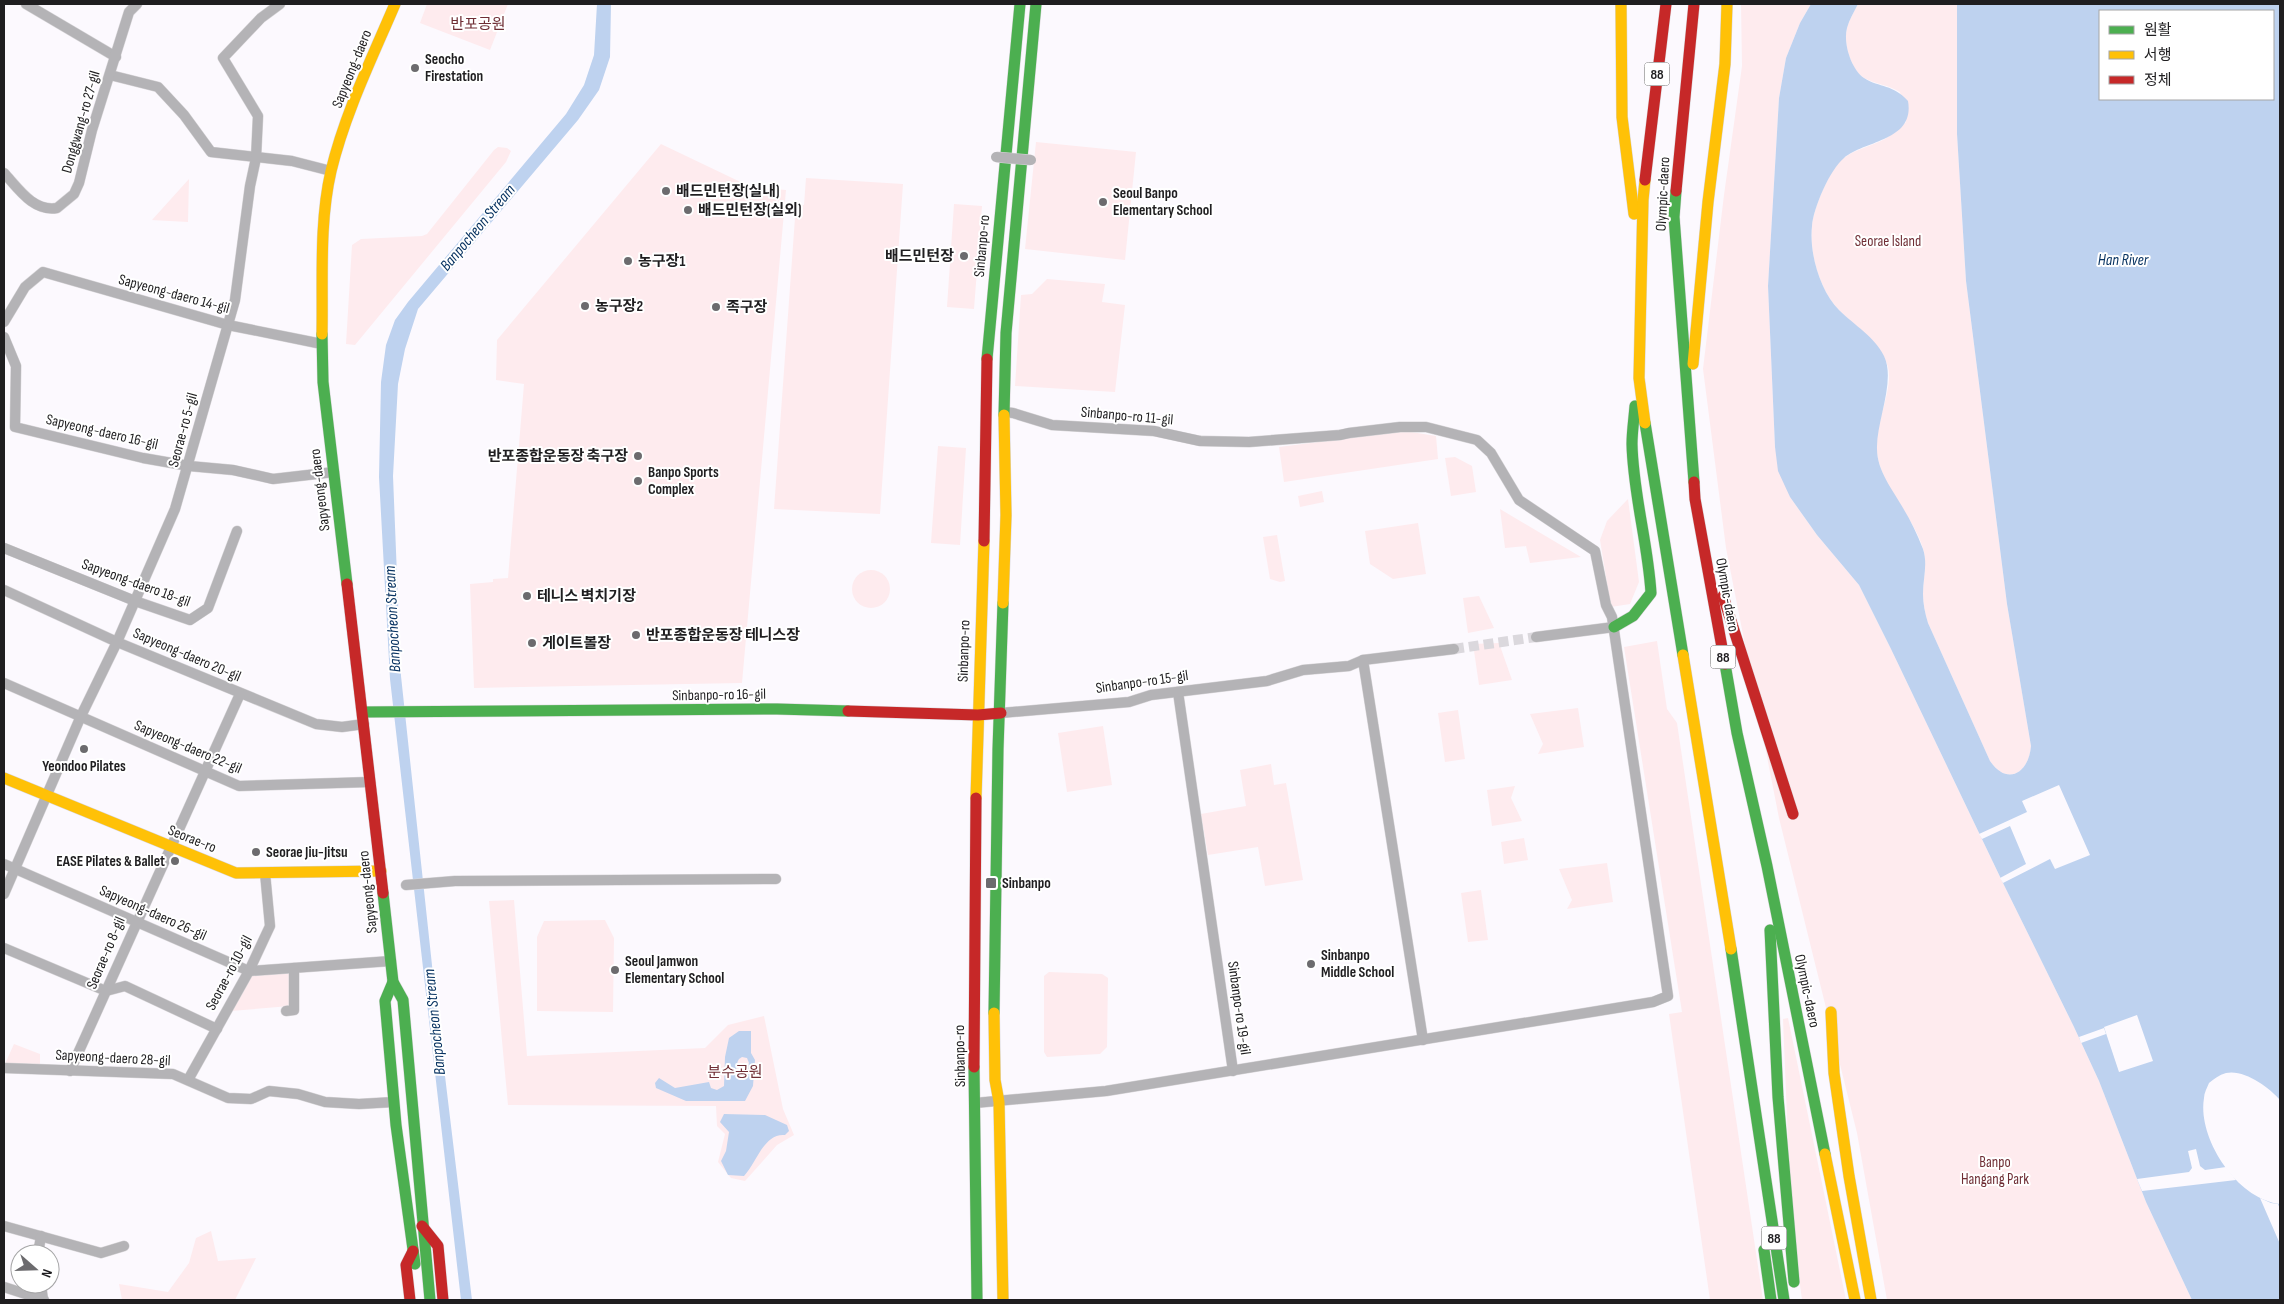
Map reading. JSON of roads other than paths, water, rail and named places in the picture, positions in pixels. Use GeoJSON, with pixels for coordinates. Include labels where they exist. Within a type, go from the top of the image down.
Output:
{"type":"FeatureCollection","features":[{"type":"Feature","properties":{"kind":"main road","name":"Sapyeong-daero"},"geometry":{"type":"LineString","coordinates":[[395,4],[348,116],[331,170],[326,212],[322,382],[363,718],[390,961],[393,982],[403,1000],[430,1300]]}},
{"type":"Feature","properties":{"kind":"main road","name":"Sinbanpo-ro"},"geometry":{"type":"LineString","coordinates":[[978,1300],[976,748],[985,506],[986,368],[1020,4]]}},
{"type":"Feature","properties":{"kind":"main road"},"geometry":{"type":"LineString","coordinates":[[1003,1300],[999,1102],[995,1080],[994,1034],[1006,515],[1004,412],[1006,334],[1036,4]]}},
{"type":"Feature","properties":{"kind":"main road"},"geometry":{"type":"LineString","coordinates":[[1621,4],[1622,118],[1641,272]]}},
{"type":"Feature","properties":{"kind":"main road","name":"Olympic-daero"},"geometry":{"type":"LineString","coordinates":[[1649,145],[1658,4]]}},
{"type":"Feature","properties":{"kind":"main road","name":"Olympic-daero"},"geometry":{"type":"LineString","coordinates":[[1666,4],[1643,200],[1638,378],[1657,504],[1720,874],[1784,1300]]}},
{"type":"Feature","properties":{"kind":"main road","name":"Olympic-daero"},"geometry":{"type":"LineString","coordinates":[[1694,4],[1674,217],[1694,486],[1736,733],[1767,866],[1854,1300]]}},
{"type":"Feature","properties":{"kind":"main road"},"geometry":{"type":"LineString","coordinates":[[1687,400],[1694,354],[1708,202],[1725,64],[1727,4]]}},
{"type":"Feature","properties":{"kind":"main road"},"geometry":{"type":"LineString","coordinates":[[1614,627],[1633,616],[1651,593],[1649,553],[1636,482],[1632,443],[1638,378]]}},
{"type":"Feature","properties":{"kind":"main road"},"geometry":{"type":"LineString","coordinates":[[1694,486],[1734,635],[1793,814]]}},
{"type":"Feature","properties":{"kind":"main road","name":"Sinbanpo-ro 16-gil"},"geometry":{"type":"LineString","coordinates":[[363,718],[392,712],[777,709],[978,715],[1001,713]]}},
{"type":"Feature","properties":{"kind":"main road","name":"Seorae-ro"},"geometry":{"type":"LineString","coordinates":[[4,778],[236,873],[380,871]]}},
{"type":"Feature","properties":{"kind":"main road"},"geometry":{"type":"LineString","coordinates":[[1767,866],[1778,1097],[1795,1292]]}},
{"type":"Feature","properties":{"kind":"main road","name":"Sapyeong-daero"},"geometry":{"type":"LineString","coordinates":[[393,982],[385,1001],[394,1102],[414,1249],[406,1265],[410,1300]]}},
{"type":"Feature","properties":{"kind":"main road"},"geometry":{"type":"LineString","coordinates":[[1831,1012],[1834,1074],[1849,1176],[1871,1300]]}},
{"type":"Feature","properties":{"kind":"main road"},"geometry":{"type":"LineString","coordinates":[[1764,1176],[1764,1258],[1770,1300]]}},
{"type":"Feature","properties":{"kind":"main road"},"geometry":{"type":"LineString","coordinates":[[1849,1176],[1860,1300]]}},
{"type":"Feature","properties":{"kind":"main road"},"geometry":{"type":"LineString","coordinates":[[422,1226],[438,1246],[443,1300]]}},
{"type":"Feature","properties":{"kind":"main road"},"geometry":{"type":"LineString","coordinates":[[414,1249],[420,1300]]}},
{"type":"Feature","properties":{"kind":"street"},"geometry":{"type":"LineString","coordinates":[[26,4],[116,57]]}},
{"type":"Feature","properties":{"kind":"street","name":"Donggwang-ro 27-gil"},"geometry":{"type":"LineString","coordinates":[[4,172],[23,194],[43,208],[57,208],[74,194],[79,183],[92,130],[129,12],[137,4]]}},
{"type":"Feature","properties":{"kind":"street","name":"Seorae-ro 5-gil"},"geometry":{"type":"LineString","coordinates":[[4,894],[81,716],[117,642],[175,509],[189,466],[235,300],[250,186],[256,158],[258,116],[223,58],[261,18],[280,4]]}},
{"type":"Feature","properties":{"kind":"street"},"geometry":{"type":"LineString","coordinates":[[110,75],[158,87],[184,115],[211,152],[292,161],[331,170]]}},
{"type":"Feature","properties":{"kind":"street"},"geometry":{"type":"LineString","coordinates":[[996,157],[1031,160]]}},
{"type":"Feature","properties":{"kind":"street","name":"Sapyeong-daero 14-gil"},"geometry":{"type":"LineString","coordinates":[[4,322],[25,286],[43,272],[228,325],[322,344]]}},
{"type":"Feature","properties":{"kind":"street","name":"Sapyeong-daero 16-gil"},"geometry":{"type":"LineString","coordinates":[[4,336],[16,366],[15,427],[143,458],[189,466],[233,470],[273,479],[334,472]]}},
{"type":"Feature","properties":{"kind":"street","name":"Sinbanpo-ro 11-gil"},"geometry":{"type":"LineString","coordinates":[[1004,412],[1052,425],[1154,431],[1200,441],[1249,442],[1340,436],[1349,433],[1400,427],[1426,427],[1477,440],[1491,453],[1519,500],[1595,551],[1606,605],[1612,617],[1614,627],[1668,996],[1653,1002],[1423,1040]]}},
{"type":"Feature","properties":{"kind":"street","name":"Sapyeong-daero 18-gil"},"geometry":{"type":"LineString","coordinates":[[4,548],[135,601],[190,620],[208,608],[237,531]]}},
{"type":"Feature","properties":{"kind":"street","name":"Sapyeong-daero 20-gil"},"geometry":{"type":"LineString","coordinates":[[4,590],[117,642],[316,724],[342,727],[363,718]]}},
{"type":"Feature","properties":{"kind":"street"},"geometry":{"type":"LineString","coordinates":[[1536,637],[1614,627]]}},
{"type":"Feature","properties":{"kind":"street","name":"Sinbanpo-ro 15-gil"},"geometry":{"type":"LineString","coordinates":[[1001,713],[1129,702],[1151,695],[1267,681],[1303,670],[1350,666],[1363,660],[1454,649]]}},
{"type":"Feature","properties":{"kind":"street"},"geometry":{"type":"LineString","coordinates":[[1233,1071],[1423,1040],[1363,660]]}},
{"type":"Feature","properties":{"kind":"street","name":"Sapyeong-daero 22-gil"},"geometry":{"type":"LineString","coordinates":[[4,683],[239,786],[370,782]]}},
{"type":"Feature","properties":{"kind":"street","name":"Sinbanpo-ro 19-gil"},"geometry":{"type":"LineString","coordinates":[[976,1103],[1106,1091],[1233,1071],[1178,692]]}},
{"type":"Feature","properties":{"kind":"street","name":"Seorae-ro 8-gil"},"geometry":{"type":"LineString","coordinates":[[70,1071],[240,694]]}},
{"type":"Feature","properties":{"kind":"street","name":"Sapyeong-daero 26-gil"},"geometry":{"type":"LineString","coordinates":[[4,864],[249,971],[390,961]]}},
{"type":"Feature","properties":{"kind":"street","name":"Seorae-ro 10-gil"},"geometry":{"type":"LineString","coordinates":[[188,1080],[249,971],[270,926],[265,872]]}},
{"type":"Feature","properties":{"kind":"street"},"geometry":{"type":"LineString","coordinates":[[406,886],[451,881],[776,879]]}},
{"type":"Feature","properties":{"kind":"street"},"geometry":{"type":"LineString","coordinates":[[4,948],[106,991],[125,986],[217,1028]]}},
{"type":"Feature","properties":{"kind":"street"},"geometry":{"type":"LineString","coordinates":[[286,1011],[294,1010],[294,968]]}},
{"type":"Feature","properties":{"kind":"street","name":"Sapyeong-daero 28-gil"},"geometry":{"type":"LineString","coordinates":[[4,1068],[173,1074],[228,1098],[251,1099],[269,1091],[298,1094],[325,1102],[359,1104],[394,1102]]}},
{"type":"Feature","properties":{"kind":"street"},"geometry":{"type":"LineString","coordinates":[[4,1226],[101,1253],[124,1246]]}},
{"type":"Feature","properties":{"kind":"street"},"geometry":{"type":"LineString","coordinates":[[40,1244],[41,1236]]}},
{"type":"Feature","properties":{"kind":"street"},"geometry":{"type":"LineString","coordinates":[[4,1287],[43,1300]]}},
{"type":"Feature","properties":{"kind":"water","name":"Banpocheon Stream"},"geometry":{"type":"Polygon","coordinates":[[[597,4],[611,4],[610,57],[599,90],[578,120],[418,309],[405,349],[398,384],[393,476],[401,676],[435,993],[472,1300],[461,1300],[390,679],[379,477],[381,382],[386,345],[395,320],[566,114],[584,85],[594,55],[597,4]]]}},
{"type":"Feature","properties":{"kind":"water","name":"Han River"},"geometry":{"type":"Polygon","coordinates":[[[1811,4],[1858,4],[1849,22],[1846,34],[1847,48],[1855,68],[1864,78],[1892,89],[1908,101],[1908,114],[1904,124],[1897,132],[1853,152],[1844,158],[1833,171],[1815,210],[1812,226],[1812,248],[1821,282],[1832,302],[1870,337],[1884,356],[1888,377],[1877,449],[1880,465],[1923,549],[1925,566],[1923,598],[1928,623],[1990,761],[1997,769],[2010,775],[2022,769],[2026,763],[2031,746],[2007,604],[1966,281],[1957,134],[1957,4],[2280,4],[2280,1100],[2263,1085],[2248,1076],[2233,1072],[2226,1073],[2209,1083],[2204,1096],[2204,1114],[2207,1131],[2214,1149],[2236,1180],[2249,1192],[2264,1200],[2280,1204],[2280,1300],[2192,1300],[2146,1202],[2099,1081],[1891,649],[1859,585],[1817,535],[1790,497],[1778,471],[1775,447],[1768,286],[1779,98],[1786,58],[1800,23],[1811,4]],[[2137,1015],[2104,1027],[2119,1072],[2153,1061],[2137,1015]]]}},
{"type":"Feature","properties":{"kind":"water"},"geometry":{"type":"Polygon","coordinates":[[[739,1031],[751,1031],[751,1053],[755,1060],[753,1086],[745,1101],[686,1101],[656,1088],[655,1083],[659,1078],[675,1088],[709,1082],[711,1088],[717,1090],[724,1086],[725,1057],[729,1038],[739,1031]],[[742,1057],[737,1064],[736,1068],[741,1076],[745,1075],[749,1063],[747,1058],[742,1057]]]}},
{"type":"Feature","properties":{"kind":"water"},"geometry":{"type":"Polygon","coordinates":[[[724,1114],[765,1115],[787,1125],[789,1131],[785,1135],[778,1136],[766,1143],[744,1176],[728,1175],[721,1161],[726,1151],[729,1132],[720,1122],[724,1114]]]}},
{"type":"Feature","properties":{"kind":"tunnel"},"geometry":{"type":"LineString","coordinates":[[1454,649],[1536,637]]}},
{"type":"Feature","properties":{"kind":"place","name":"Seocho Firestation"},"geometry":{"type":"Point","coordinates":[415,68]}},
{"type":"Feature","properties":{"kind":"place","name":"배드민턴장(실내)"},"geometry":{"type":"Point","coordinates":[666,191]}},
{"type":"Feature","properties":{"kind":"place","name":"Seoul Banpo Elementary School"},"geometry":{"type":"Point","coordinates":[1103,202]}},
{"type":"Feature","properties":{"kind":"place","name":"배드민턴장(실외)"},"geometry":{"type":"Point","coordinates":[688,210]}},
{"type":"Feature","properties":{"kind":"place","name":"배드민턴장"},"geometry":{"type":"Point","coordinates":[964,256]}},
{"type":"Feature","properties":{"kind":"place","name":"농구장1"},"geometry":{"type":"Point","coordinates":[628,261]}},
{"type":"Feature","properties":{"kind":"place","name":"농구장2"},"geometry":{"type":"Point","coordinates":[585,306]}},
{"type":"Feature","properties":{"kind":"place","name":"족구장"},"geometry":{"type":"Point","coordinates":[716,307]}},
{"type":"Feature","properties":{"kind":"place","name":"반포종합운동장 축구장"},"geometry":{"type":"Point","coordinates":[638,456]}},
{"type":"Feature","properties":{"kind":"place","name":"Banpo Sports Complex"},"geometry":{"type":"Point","coordinates":[638,481]}},
{"type":"Feature","properties":{"kind":"place","name":"테니스 벽치기장"},"geometry":{"type":"Point","coordinates":[527,596]}},
{"type":"Feature","properties":{"kind":"place","name":"반포종합운동장 테니스장"},"geometry":{"type":"Point","coordinates":[636,635]}},
{"type":"Feature","properties":{"kind":"place","name":"게이트볼장"},"geometry":{"type":"Point","coordinates":[532,643]}},
{"type":"Feature","properties":{"kind":"place","name":"Yeondoo Pilates"},"geometry":{"type":"Point","coordinates":[84,749]}},
{"type":"Feature","properties":{"kind":"place","name":"Seorae Jiu-Jitsu"},"geometry":{"type":"Point","coordinates":[256,852]}},
{"type":"Feature","properties":{"kind":"place","name":"EASE Pilates & Ballet"},"geometry":{"type":"Point","coordinates":[175,861]}},
{"type":"Feature","properties":{"kind":"place","name":"Sinbanpo"},"geometry":{"type":"Point","coordinates":[991,883]}},
{"type":"Feature","properties":{"kind":"place","name":"Sinbanpo Middle School"},"geometry":{"type":"Point","coordinates":[1311,964]}},
{"type":"Feature","properties":{"kind":"place","name":"Seoul Jamwon Elementary School"},"geometry":{"type":"Point","coordinates":[615,970]}},
{"type":"Feature","properties":{"kind":"park label","name":"반포공원"},"geometry":{"type":"Point","coordinates":[478,24]}},
{"type":"Feature","properties":{"kind":"park label","name":"Seorae Island"},"geometry":{"type":"Point","coordinates":[1888,241]}},
{"type":"Feature","properties":{"kind":"park label","name":"분수공원"},"geometry":{"type":"Point","coordinates":[735,1072]}},
{"type":"Feature","properties":{"kind":"park label","name":"Banpo Hangang Park"},"geometry":{"type":"Point","coordinates":[1995,1170]}}]}
